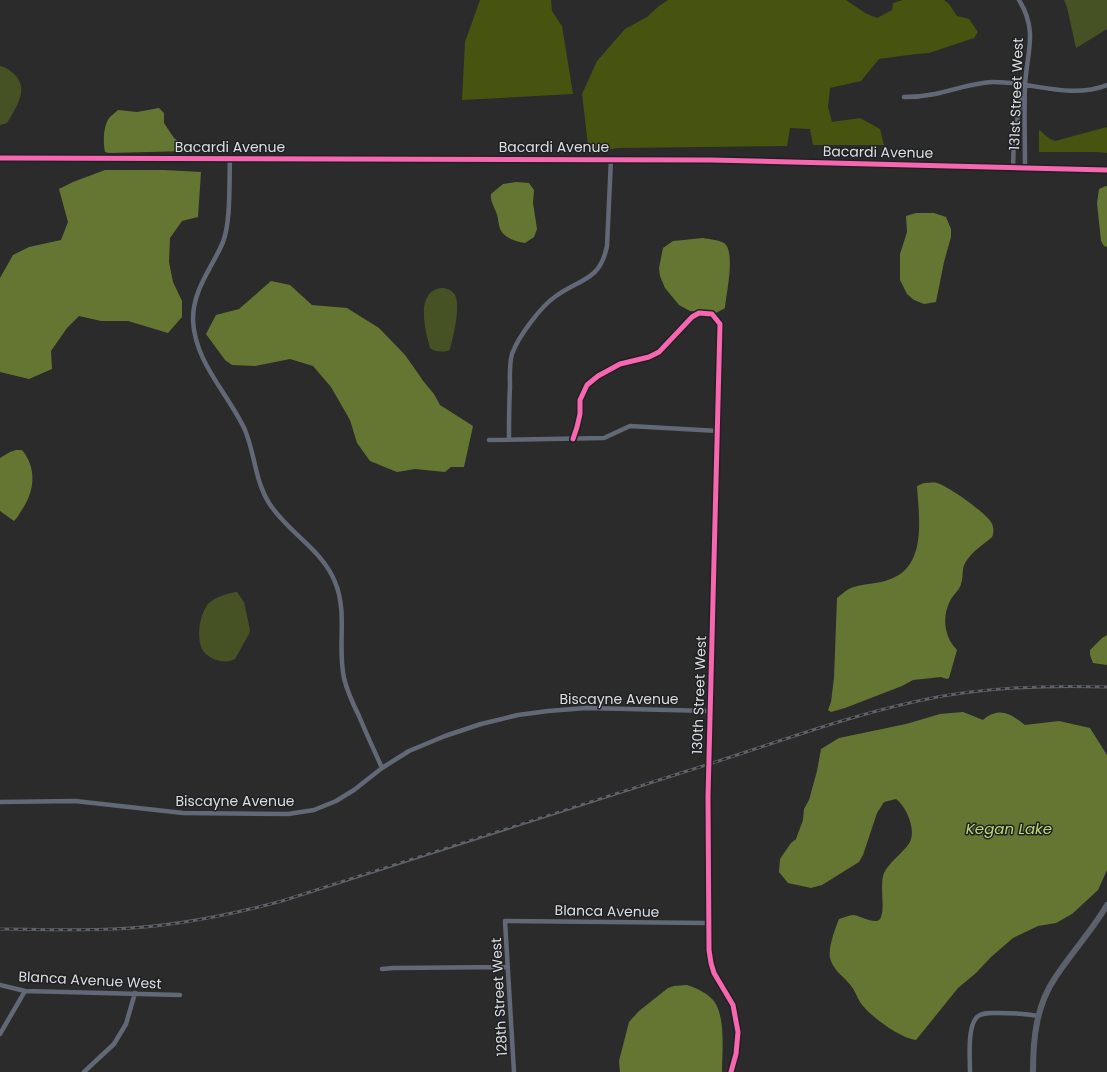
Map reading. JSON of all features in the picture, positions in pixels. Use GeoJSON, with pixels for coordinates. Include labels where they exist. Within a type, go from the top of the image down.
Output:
{"type":"FeatureCollection","features":[{"type":"Feature","properties":{"kind":"street","name":"131st Street West"},"geometry":{"type":"LineString","coordinates":[[1019,0],[1026,15],[1030,35],[1030,48],[1025,85],[1025,168]]}},
{"type":"Feature","properties":{"kind":"street"},"geometry":{"type":"LineString","coordinates":[[904,97],[933,94],[981,83],[1000,82],[1071,91],[1088,90],[1107,85]]}},
{"type":"Feature","properties":{"kind":"street"},"geometry":{"type":"LineString","coordinates":[[1013,167],[1014,136],[1025,85]]}},
{"type":"Feature","properties":{"kind":"street","name":"Bacardi Avenue"},"geometry":{"type":"LineString","coordinates":[[0,158],[728,160],[1107,170]]}},
{"type":"Feature","properties":{"kind":"street"},"geometry":{"type":"LineString","coordinates":[[230,159],[227,226],[223,242],[201,282],[196,296],[193,318],[196,341],[203,360],[245,430],[252,449],[260,483],[269,502],[285,524],[319,555],[335,581],[343,612],[341,656],[344,679],[382,768]]}},
{"type":"Feature","properties":{"kind":"street"},"geometry":{"type":"LineString","coordinates":[[509,439],[510,367],[512,355],[518,342],[544,305],[556,296],[591,276],[599,268],[605,258],[607,246],[611,159]]}},
{"type":"Feature","properties":{"kind":"street","name":"130th Street West"},"geometry":{"type":"LineString","coordinates":[[573,439],[579,421],[580,400],[587,385],[598,376],[620,364],[649,357],[659,352],[692,317],[699,313],[712,314],[720,324],[708,797],[708,923],[711,963],[714,973],[733,1004],[738,1032],[736,1054],[731,1072]]}},
{"type":"Feature","properties":{"kind":"street"},"geometry":{"type":"LineString","coordinates":[[489,440],[604,438],[630,426],[718,431]]}},
{"type":"Feature","properties":{"kind":"street","name":"Biscayne Avenue"},"geometry":{"type":"LineString","coordinates":[[0,802],[75,801],[184,813],[288,814],[314,810],[336,801],[354,790],[382,768],[409,751],[445,736],[481,724],[518,715],[586,708],[710,711]]}},
{"type":"Feature","properties":{"kind":"street"},"geometry":{"type":"LineString","coordinates":[[1033,1072],[1034,1036],[1038,1016],[1048,990],[1054,978],[1090,931],[1107,905]]}},
{"type":"Feature","properties":{"kind":"street","name":"Blanca Avenue"},"geometry":{"type":"LineString","coordinates":[[505,921],[708,923]]}},
{"type":"Feature","properties":{"kind":"street","name":"128th Street West"},"geometry":{"type":"LineString","coordinates":[[505,921],[514,1072]]}},
{"type":"Feature","properties":{"kind":"street"},"geometry":{"type":"LineString","coordinates":[[382,970],[393,968],[508,967]]}},
{"type":"Feature","properties":{"kind":"street","name":"Blanca Avenue West"},"geometry":{"type":"LineString","coordinates":[[0,985],[25,991],[180,995]]}},
{"type":"Feature","properties":{"kind":"street"},"geometry":{"type":"LineString","coordinates":[[0,1034],[25,991]]}},
{"type":"Feature","properties":{"kind":"street"},"geometry":{"type":"LineString","coordinates":[[84,1072],[114,1044],[126,1024],[134,993]]}},
{"type":"Feature","properties":{"kind":"street"},"geometry":{"type":"LineString","coordinates":[[970,1072],[971,1030],[978,1016],[987,1013],[1022,1012],[1038,1016]]}},
{"type":"Feature","properties":{"kind":"shaded area"},"geometry":{"type":"Polygon","coordinates":[[[480,0],[551,0],[552,11],[562,26],[573,94],[462,100],[465,42],[480,0]]]}},
{"type":"Feature","properties":{"kind":"shaded area"},"geometry":{"type":"Polygon","coordinates":[[[668,0],[846,0],[865,13],[877,18],[892,10],[893,3],[903,0],[944,0],[949,4],[957,16],[969,19],[978,32],[974,38],[929,53],[879,59],[861,81],[830,88],[828,107],[832,122],[860,118],[880,129],[884,145],[813,145],[810,129],[790,128],[787,146],[618,148],[589,153],[582,94],[597,61],[625,29],[647,17],[668,0]]]}},
{"type":"Feature","properties":{"kind":"shaded area"},"geometry":{"type":"Polygon","coordinates":[[[1064,0],[1107,0],[1107,29],[1076,48],[1067,7],[1064,0]]]}},
{"type":"Feature","properties":{"kind":"shaded area"},"geometry":{"type":"Polygon","coordinates":[[[0,66],[9,70],[16,76],[20,82],[21,94],[14,112],[7,123],[0,125],[0,66]]]}},
{"type":"Feature","properties":{"kind":"shaded area"},"geometry":{"type":"Polygon","coordinates":[[[1107,127],[1107,153],[1039,152],[1039,130],[1048,138],[1055,141],[1107,127]]]}},
{"type":"Feature","properties":{"kind":"shaded area"},"geometry":{"type":"Polygon","coordinates":[[[445,288],[454,293],[457,300],[456,322],[450,349],[443,352],[430,348],[424,322],[425,304],[428,297],[433,291],[445,288]]]}},
{"type":"Feature","properties":{"kind":"shaded area"},"geometry":{"type":"Polygon","coordinates":[[[237,592],[244,602],[250,630],[249,634],[235,659],[231,661],[217,660],[204,653],[200,644],[199,632],[201,619],[205,608],[214,599],[237,592]]]}},
{"type":"Feature","properties":{"kind":"water"},"geometry":{"type":"Polygon","coordinates":[[[159,108],[164,113],[164,123],[174,138],[186,147],[188,151],[105,152],[104,139],[106,124],[110,117],[118,110],[137,112],[159,108]]]}},
{"type":"Feature","properties":{"kind":"water"},"geometry":{"type":"Polygon","coordinates":[[[105,170],[164,170],[201,172],[198,217],[182,221],[170,238],[169,262],[173,282],[182,301],[182,317],[168,333],[128,321],[101,321],[79,316],[67,328],[51,351],[52,369],[29,379],[0,372],[0,278],[13,255],[29,247],[61,240],[68,222],[59,189],[105,170]]]}},
{"type":"Feature","properties":{"kind":"water"},"geometry":{"type":"Polygon","coordinates":[[[516,182],[529,183],[534,190],[533,203],[537,229],[534,237],[525,243],[512,240],[502,233],[491,199],[491,194],[503,184],[516,182]]]}},
{"type":"Feature","properties":{"kind":"water"},"geometry":{"type":"Polygon","coordinates":[[[1106,186],[1107,247],[1104,246],[1101,241],[1097,203],[1099,189],[1106,186]]]}},
{"type":"Feature","properties":{"kind":"water"},"geometry":{"type":"Polygon","coordinates":[[[916,213],[934,213],[946,217],[951,229],[951,237],[936,302],[924,304],[914,300],[907,294],[900,280],[900,254],[907,232],[906,216],[916,213]]]}},
{"type":"Feature","properties":{"kind":"water"},"geometry":{"type":"Polygon","coordinates":[[[703,238],[724,243],[728,248],[730,264],[725,308],[716,313],[690,311],[679,305],[665,288],[660,276],[659,268],[663,248],[673,241],[703,238]]]}},
{"type":"Feature","properties":{"kind":"water"},"geometry":{"type":"Polygon","coordinates":[[[271,281],[290,285],[312,305],[347,308],[379,328],[405,355],[434,394],[440,405],[473,426],[464,467],[451,467],[445,472],[415,469],[397,472],[370,461],[357,443],[350,420],[331,387],[313,366],[290,359],[255,366],[232,365],[225,360],[206,334],[216,315],[239,309],[271,281]]]}},
{"type":"Feature","properties":{"kind":"water"},"geometry":{"type":"Polygon","coordinates":[[[16,450],[22,450],[27,457],[32,473],[32,481],[29,497],[14,521],[0,511],[0,458],[16,450]]]}},
{"type":"Feature","properties":{"kind":"water"},"geometry":{"type":"Polygon","coordinates":[[[924,483],[937,483],[958,494],[975,506],[988,518],[993,528],[992,537],[972,554],[965,563],[960,586],[948,605],[945,625],[949,638],[957,650],[949,678],[947,679],[941,677],[913,680],[902,686],[831,712],[828,710],[831,702],[834,678],[837,598],[853,587],[885,581],[899,575],[908,566],[915,555],[918,542],[919,513],[917,486],[924,483]]]}},
{"type":"Feature","properties":{"kind":"water"},"geometry":{"type":"Polygon","coordinates":[[[1107,635],[1107,665],[1093,663],[1090,650],[1107,635]]]}},
{"type":"Feature","properties":{"kind":"water","name":"Kegan Lake"},"geometry":{"type":"Polygon","coordinates":[[[963,712],[983,720],[994,713],[1005,713],[1025,725],[1059,721],[1090,728],[1107,755],[1107,870],[1098,890],[1072,914],[1056,923],[1038,926],[1013,938],[991,957],[976,973],[958,988],[916,1040],[902,1036],[895,1032],[867,1011],[861,1004],[849,983],[836,970],[830,958],[832,938],[839,919],[854,915],[872,921],[878,921],[882,915],[882,884],[884,873],[911,840],[912,834],[910,820],[904,808],[896,799],[884,802],[877,813],[863,855],[859,862],[822,885],[811,888],[788,883],[779,872],[780,859],[791,843],[796,839],[803,820],[804,809],[809,800],[821,749],[839,738],[906,724],[940,714],[963,712]]]}},
{"type":"Feature","properties":{"kind":"water"},"geometry":{"type":"Polygon","coordinates":[[[687,985],[698,989],[708,996],[714,1001],[718,1008],[722,1026],[722,1072],[620,1072],[619,1061],[629,1022],[639,1011],[668,988],[687,985]]]}},
{"type":"Feature","properties":{"kind":"railway"},"geometry":{"type":"LineString","coordinates":[[0,929],[85,930],[135,928],[198,920],[240,911],[282,901],[801,734],[888,708],[941,696],[988,690],[1060,686],[1107,687]]}},
{"type":"Feature","properties":{"kind":"cycle path"},"geometry":{"type":"LineString","coordinates":[[0,158],[711,160],[1107,170]]}},
{"type":"Feature","properties":{"kind":"cycle path"},"geometry":{"type":"LineString","coordinates":[[573,439],[580,414],[580,400],[587,385],[598,376],[620,364],[649,357],[659,352],[692,317],[699,313],[712,314],[720,324],[708,797],[709,950],[714,973],[733,1005],[738,1032],[736,1054],[731,1072]]}}]}
